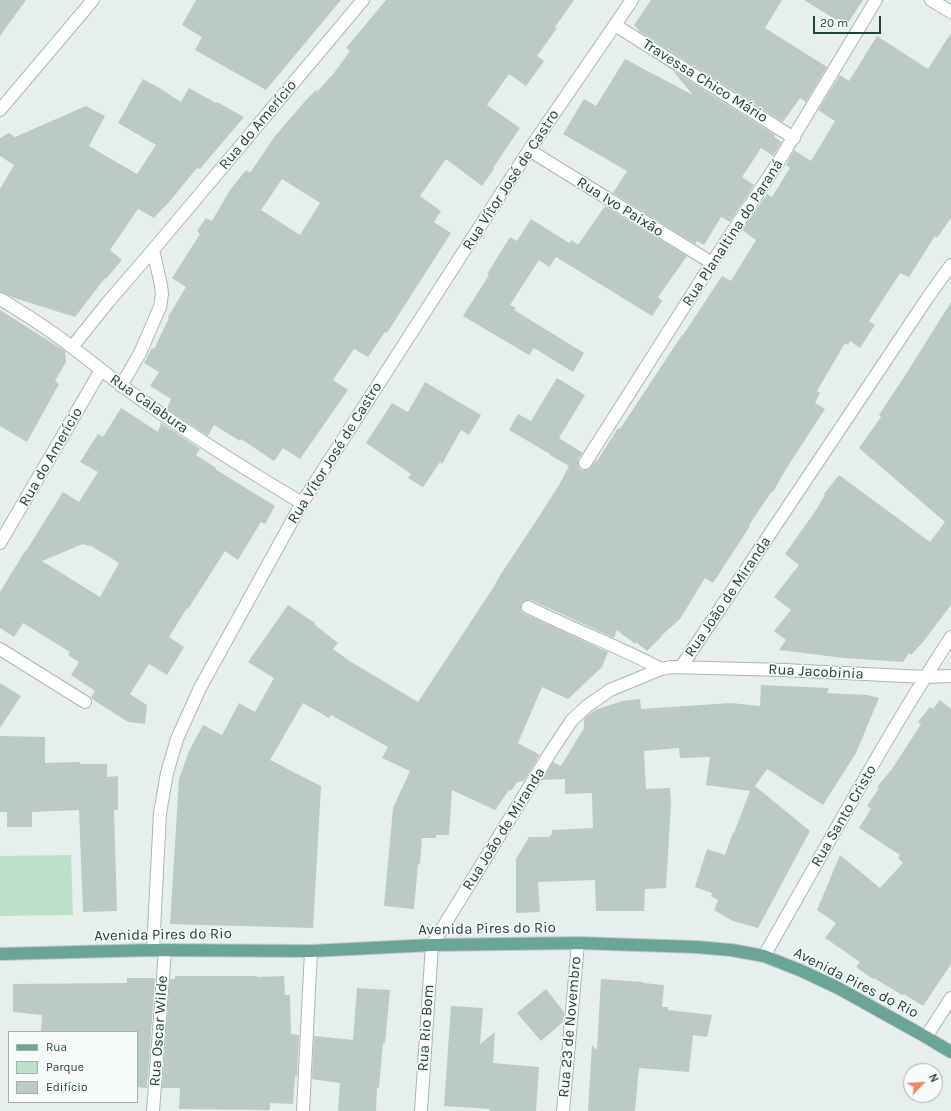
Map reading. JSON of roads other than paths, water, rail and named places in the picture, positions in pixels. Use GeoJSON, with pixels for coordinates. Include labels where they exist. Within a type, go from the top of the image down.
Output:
{"type":"FeatureCollection","features":[{"type":"Feature","properties":{"kind":"main road","name":"Avenida Pires do Rio"},"geometry":{"type":"LineString","coordinates":[[0,954],[159,950],[311,950],[432,945],[578,943],[696,947],[731,950],[764,956],[802,971],[838,988],[951,1052]]}},
{"type":"Feature","properties":{"kind":"street"},"geometry":{"type":"LineString","coordinates":[[0,110],[93,0]]}},
{"type":"Feature","properties":{"kind":"street","name":"Rua do Amerício"},"geometry":{"type":"LineString","coordinates":[[72,347],[109,300],[153,250],[363,0]]}},
{"type":"Feature","properties":{"kind":"street","name":"Rua Vítor José de Castro"},"geometry":{"type":"LineString","coordinates":[[159,950],[160,812],[167,774],[177,739],[200,688],[302,503],[529,150],[632,0]]}},
{"type":"Feature","properties":{"kind":"street","name":"Rua Planaltina do Paraná"},"geometry":{"type":"LineString","coordinates":[[585,463],[712,263],[794,138],[876,0]]}},
{"type":"Feature","properties":{"kind":"street"},"geometry":{"type":"LineString","coordinates":[[931,0],[951,12]]}},
{"type":"Feature","properties":{"kind":"street","name":"Travessa Chico Mário"},"geometry":{"type":"LineString","coordinates":[[615,25],[794,138]]}},
{"type":"Feature","properties":{"kind":"street","name":"Rua Ivo Paixão"},"geometry":{"type":"LineString","coordinates":[[529,150],[712,263]]}},
{"type":"Feature","properties":{"kind":"street"},"geometry":{"type":"LineString","coordinates":[[121,386],[140,353],[160,307],[162,294],[161,285],[153,250]]}},
{"type":"Feature","properties":{"kind":"street","name":"Rua João de Miranda"},"geometry":{"type":"LineString","coordinates":[[432,945],[572,720],[587,706],[610,690],[661,669],[681,667],[928,297],[951,265]]}},
{"type":"Feature","properties":{"kind":"street","name":"Rua Calabura"},"geometry":{"type":"LineString","coordinates":[[0,299],[72,347],[121,386],[233,461],[302,503]]}},
{"type":"Feature","properties":{"kind":"street","name":"Rua do Amerício"},"geometry":{"type":"LineString","coordinates":[[0,543],[101,370]]}},
{"type":"Feature","properties":{"kind":"street"},"geometry":{"type":"LineString","coordinates":[[528,607],[661,669]]}},
{"type":"Feature","properties":{"kind":"street","name":"Rua Santo Cristo"},"geometry":{"type":"LineString","coordinates":[[764,956],[925,677],[951,637]]}},
{"type":"Feature","properties":{"kind":"street"},"geometry":{"type":"LineString","coordinates":[[0,649],[85,702]]}},
{"type":"Feature","properties":{"kind":"street","name":"Rua Jacobinia"},"geometry":{"type":"LineString","coordinates":[[681,667],[784,670],[925,677],[951,676]]}},
{"type":"Feature","properties":{"kind":"street","name":"Rua 23 de Novembro"},"geometry":{"type":"LineString","coordinates":[[563,1111],[578,943]]}},
{"type":"Feature","properties":{"kind":"street","name":"Rua Rio Bom"},"geometry":{"type":"LineString","coordinates":[[421,1111],[432,945]]}},
{"type":"Feature","properties":{"kind":"street","name":"Rua Oscar Wilde"},"geometry":{"type":"LineString","coordinates":[[153,1111],[159,950]]}},
{"type":"Feature","properties":{"kind":"street"},"geometry":{"type":"LineString","coordinates":[[303,1111],[311,950]]}},
{"type":"Feature","properties":{"kind":"street"},"geometry":{"type":"LineString","coordinates":[[926,1037],[951,998]]}}]}
